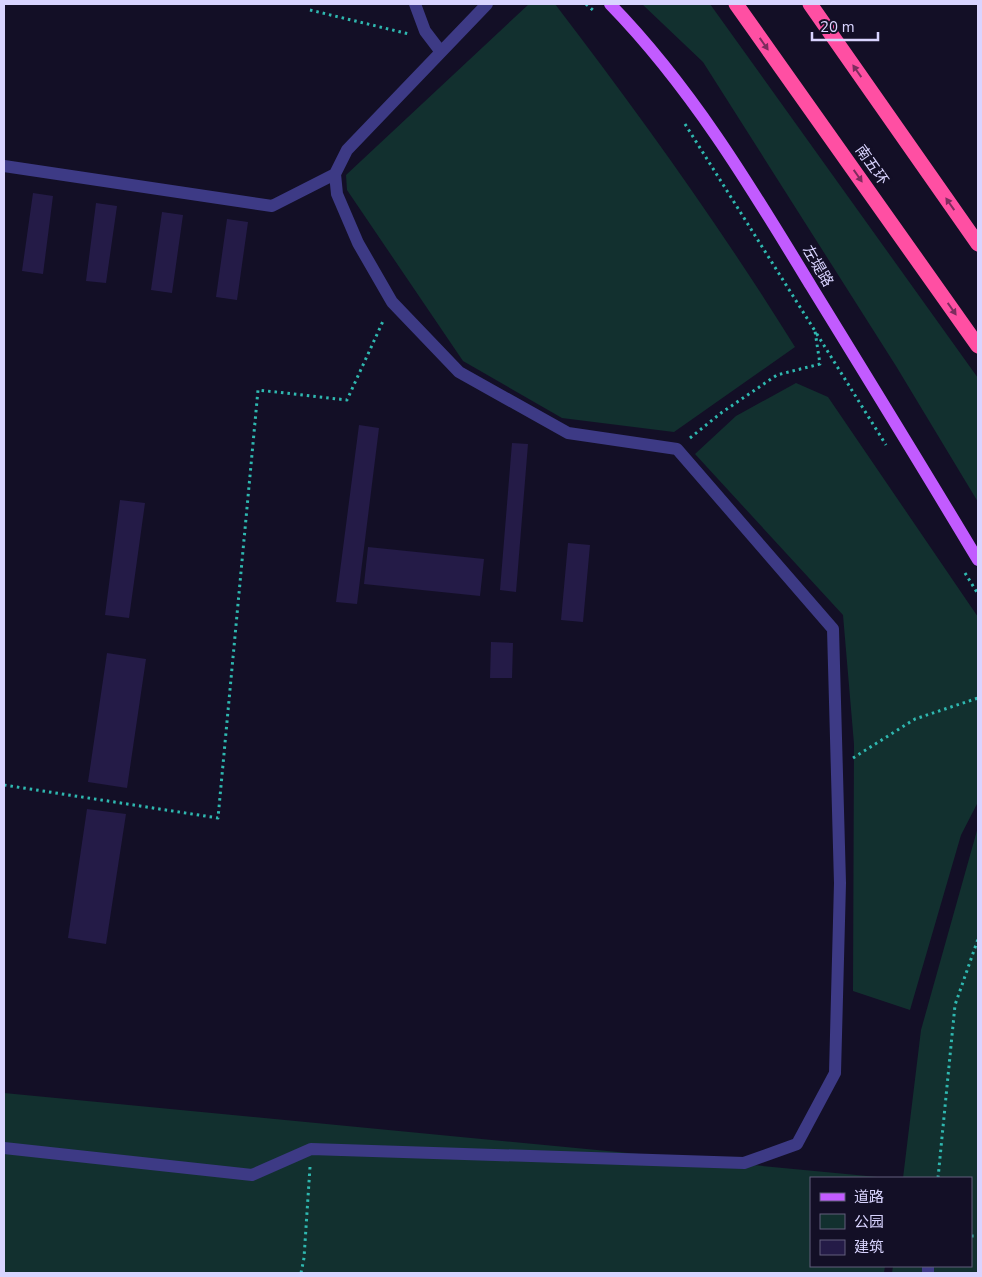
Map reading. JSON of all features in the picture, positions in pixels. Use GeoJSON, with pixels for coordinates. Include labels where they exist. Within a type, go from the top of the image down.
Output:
{"type":"FeatureCollection","features":[{"type":"Feature","properties":{"kind":"highway","name":"南五环"},"geometry":{"type":"LineString","coordinates":[[736,4],[978,346]]}},
{"type":"Feature","properties":{"kind":"highway"},"geometry":{"type":"LineString","coordinates":[[810,4],[978,244]]}},
{"type":"Feature","properties":{"kind":"main road","name":"左堤路"},"geometry":{"type":"LineString","coordinates":[[610,4],[650,46],[680,82],[779,233],[978,560]]}},
{"type":"Feature","properties":{"kind":"lane"},"geometry":{"type":"LineString","coordinates":[[415,4],[431,40],[440,52]]}},
{"type":"Feature","properties":{"kind":"lane"},"geometry":{"type":"LineString","coordinates":[[4,1148],[252,1174],[311,1149],[744,1163],[797,1144],[835,1072],[840,883],[833,629],[677,449],[568,433],[459,372],[392,302],[358,244],[337,194],[335,174],[347,150],[487,4]]}},
{"type":"Feature","properties":{"kind":"lane"},"geometry":{"type":"LineString","coordinates":[[4,166],[272,206],[335,174]]}},
{"type":"Feature","properties":{"kind":"path"},"geometry":{"type":"LineString","coordinates":[[586,4],[600,17]]}},
{"type":"Feature","properties":{"kind":"path"},"geometry":{"type":"LineString","coordinates":[[310,10],[431,40]]}},
{"type":"Feature","properties":{"kind":"path"},"geometry":{"type":"LineString","coordinates":[[684,123],[889,450]]}},
{"type":"Feature","properties":{"kind":"path"},"geometry":{"type":"LineString","coordinates":[[4,786],[218,818],[258,390],[347,400],[392,302]]}},
{"type":"Feature","properties":{"kind":"path"},"geometry":{"type":"LineString","coordinates":[[677,449],[721,413],[777,376],[820,364],[815,331]]}},
{"type":"Feature","properties":{"kind":"path"},"geometry":{"type":"LineString","coordinates":[[962,568],[978,594]]}},
{"type":"Feature","properties":{"kind":"path"},"geometry":{"type":"LineString","coordinates":[[837,768],[915,719],[978,698]]}},
{"type":"Feature","properties":{"kind":"path"},"geometry":{"type":"LineString","coordinates":[[938,1177],[955,1005],[978,938]]}},
{"type":"Feature","properties":{"kind":"path"},"geometry":{"type":"LineString","coordinates":[[301,1273],[304,1258],[311,1149]]}},
{"type":"Feature","properties":{"kind":"green space"},"geometry":{"type":"Polygon","coordinates":[[[529,4],[555,4],[679,172],[795,347],[674,432],[562,418],[463,361],[347,190],[346,175],[529,4]]]}},
{"type":"Feature","properties":{"kind":"green space"},"geometry":{"type":"Polygon","coordinates":[[[642,4],[710,4],[978,378],[978,502],[896,366],[703,62],[642,4]]]}},
{"type":"Feature","properties":{"kind":"green space"},"geometry":{"type":"Polygon","coordinates":[[[796,383],[828,397],[978,617],[978,802],[961,835],[910,1010],[853,991],[854,744],[843,615],[695,454],[736,416],[796,383]]]}},
{"type":"Feature","properties":{"kind":"green space"},"geometry":{"type":"Polygon","coordinates":[[[978,827],[978,1273],[892,1273],[893,1267],[972,1267],[972,1177],[903,1177],[921,1030],[978,827]]]}},
{"type":"Feature","properties":{"kind":"green space"},"geometry":{"type":"Polygon","coordinates":[[[4,1093],[878,1177],[810,1177],[810,1267],[885,1267],[884,1273],[4,1273],[4,1093]]]}},
{"type":"Feature","properties":{"kind":"building"},"geometry":{"type":"Polygon","coordinates":[[[33,193],[53,196],[43,274],[22,271],[33,193]]]}},
{"type":"Feature","properties":{"kind":"building"},"geometry":{"type":"Polygon","coordinates":[[[96,203],[117,206],[106,283],[86,281],[96,203]]]}},
{"type":"Feature","properties":{"kind":"building"},"geometry":{"type":"Polygon","coordinates":[[[162,212],[183,215],[172,293],[151,290],[162,212]]]}},
{"type":"Feature","properties":{"kind":"building"},"geometry":{"type":"Polygon","coordinates":[[[227,219],[248,222],[237,300],[216,297],[227,219]]]}},
{"type":"Feature","properties":{"kind":"building"},"geometry":{"type":"Polygon","coordinates":[[[359,425],[379,428],[357,604],[336,602],[359,425]]]}},
{"type":"Feature","properties":{"kind":"building"},"geometry":{"type":"Polygon","coordinates":[[[512,443],[528,444],[516,592],[500,590],[512,443]]]}},
{"type":"Feature","properties":{"kind":"building"},"geometry":{"type":"Polygon","coordinates":[[[120,500],[145,503],[129,618],[105,615],[120,500]]]}},
{"type":"Feature","properties":{"kind":"building"},"geometry":{"type":"Polygon","coordinates":[[[568,543],[590,545],[583,622],[561,620],[568,543]]]}},
{"type":"Feature","properties":{"kind":"building"},"geometry":{"type":"Polygon","coordinates":[[[368,547],[484,559],[480,596],[364,584],[368,547]]]}},
{"type":"Feature","properties":{"kind":"building"},"geometry":{"type":"Polygon","coordinates":[[[491,642],[513,643],[512,678],[490,678],[491,642]]]}},
{"type":"Feature","properties":{"kind":"building"},"geometry":{"type":"Polygon","coordinates":[[[107,653],[146,659],[127,788],[88,782],[107,653]]]}},
{"type":"Feature","properties":{"kind":"building"},"geometry":{"type":"Polygon","coordinates":[[[87,809],[126,814],[106,944],[68,938],[87,809]]]}}]}
